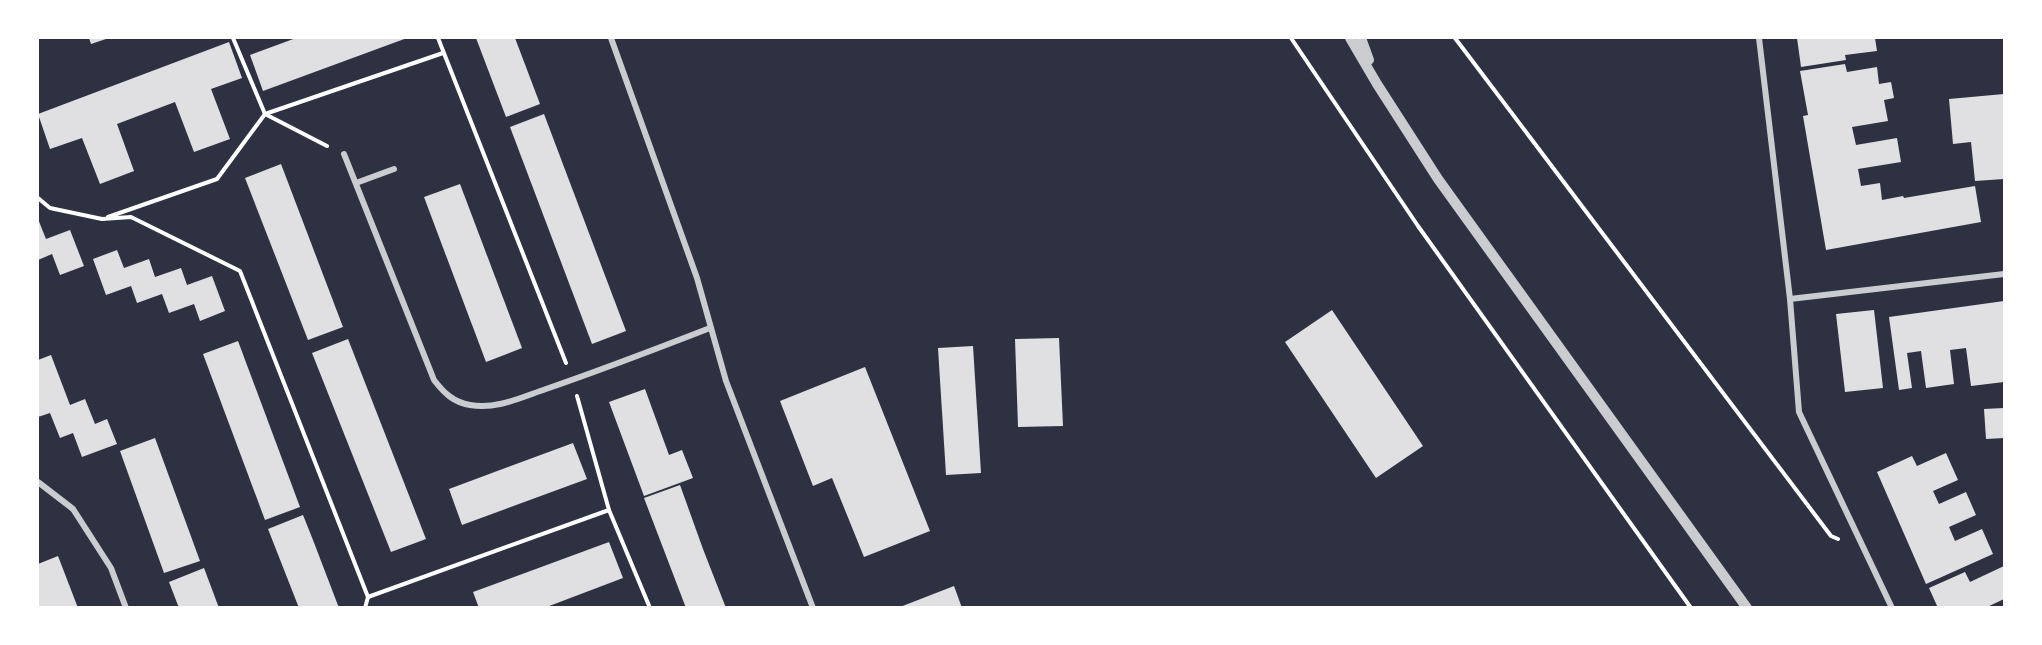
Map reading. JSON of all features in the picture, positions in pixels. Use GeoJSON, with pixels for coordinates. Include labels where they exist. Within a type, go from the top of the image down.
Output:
{"type":"FeatureCollection","features":[{"type":"Feature","properties":{"kind":"street"},"geometry":{"type":"LineString","coordinates":[[610,38],[697,278],[726,381],[813,608]]}},
{"type":"Feature","properties":{"kind":"street"},"geometry":{"type":"LineString","coordinates":[[1350,38],[1438,179],[1747,608]]}},
{"type":"Feature","properties":{"kind":"street"},"geometry":{"type":"LineString","coordinates":[[1361,38],[1377,84]]}},
{"type":"Feature","properties":{"kind":"street"},"geometry":{"type":"LineString","coordinates":[[1759,38],[1790,299],[1799,412],[1892,608]]}},
{"type":"Feature","properties":{"kind":"street"},"geometry":{"type":"LineString","coordinates":[[344,154],[434,380],[447,396],[465,404],[486,406],[500,404],[572,380],[710,328]]}},
{"type":"Feature","properties":{"kind":"street"},"geometry":{"type":"LineString","coordinates":[[356,183],[394,169]]}},
{"type":"Feature","properties":{"kind":"street"},"geometry":{"type":"LineString","coordinates":[[1790,299],[2004,274]]}},
{"type":"Feature","properties":{"kind":"street"},"geometry":{"type":"LineString","coordinates":[[38,482],[73,509],[111,568],[126,608]]}},
{"type":"Feature","properties":{"kind":"path"},"geometry":{"type":"LineString","coordinates":[[233,38],[265,114],[344,154]]}},
{"type":"Feature","properties":{"kind":"path"},"geometry":{"type":"LineString","coordinates":[[438,38],[572,380],[609,510],[650,608]]}},
{"type":"Feature","properties":{"kind":"path"},"geometry":{"type":"LineString","coordinates":[[1291,38],[1418,226],[1691,608]]}},
{"type":"Feature","properties":{"kind":"path"},"geometry":{"type":"LineString","coordinates":[[1455,38],[1831,536],[1867,554]]}},
{"type":"Feature","properties":{"kind":"path"},"geometry":{"type":"LineString","coordinates":[[102,219],[217,179],[265,114],[443,53]]}},
{"type":"Feature","properties":{"kind":"path"},"geometry":{"type":"LineString","coordinates":[[38,198],[50,208],[102,219],[131,217],[240,271],[368,597],[365,608]]}},
{"type":"Feature","properties":{"kind":"path"},"geometry":{"type":"LineString","coordinates":[[368,597],[609,510]]}},
{"type":"Feature","properties":{"kind":"building"},"geometry":{"type":"Polygon","coordinates":[[[89,38],[109,38],[91,44],[89,38]]]}},
{"type":"Feature","properties":{"kind":"building"},"geometry":{"type":"Polygon","coordinates":[[[296,38],[407,38],[263,91],[250,55],[296,38]]]}},
{"type":"Feature","properties":{"kind":"building"},"geometry":{"type":"Polygon","coordinates":[[[476,38],[515,38],[540,104],[506,117],[476,38]]]}},
{"type":"Feature","properties":{"kind":"building"},"geometry":{"type":"Polygon","coordinates":[[[1797,38],[1875,38],[1877,51],[1845,55],[1846,60],[1801,67],[1797,38]]]}},
{"type":"Feature","properties":{"kind":"building"},"geometry":{"type":"Polygon","coordinates":[[[229,42],[242,78],[211,89],[230,139],[194,152],[175,102],[117,124],[134,171],[100,184],[82,138],[50,149],[38,114],[229,42]]]}},
{"type":"Feature","properties":{"kind":"building"},"geometry":{"type":"Polygon","coordinates":[[[1845,64],[1847,72],[1877,67],[1879,84],[1891,82],[1894,98],[1884,100],[1888,121],[1852,127],[1856,145],[1897,138],[1901,162],[1858,169],[1861,186],[1880,183],[1882,200],[1975,186],[1981,222],[1826,250],[1803,116],[1808,115],[1800,71],[1845,64]]]}},
{"type":"Feature","properties":{"kind":"building"},"geometry":{"type":"Polygon","coordinates":[[[2004,94],[2004,179],[1975,181],[1971,142],[1953,144],[1949,99],[2004,94]]]}},
{"type":"Feature","properties":{"kind":"building"},"geometry":{"type":"Polygon","coordinates":[[[544,114],[626,331],[592,344],[510,127],[544,114]]]}},
{"type":"Feature","properties":{"kind":"building"},"geometry":{"type":"Polygon","coordinates":[[[281,164],[343,327],[308,340],[245,178],[281,164]]]}},
{"type":"Feature","properties":{"kind":"building"},"geometry":{"type":"Polygon","coordinates":[[[460,184],[522,348],[486,362],[424,197],[460,184]]]}},
{"type":"Feature","properties":{"kind":"building"},"geometry":{"type":"Polygon","coordinates":[[[38,219],[46,239],[70,230],[84,266],[60,275],[52,254],[38,260],[38,219]]]}},
{"type":"Feature","properties":{"kind":"building"},"geometry":{"type":"Polygon","coordinates":[[[117,250],[124,268],[149,259],[155,277],[181,268],[187,285],[212,276],[225,311],[200,321],[194,304],[169,313],[162,294],[137,303],[131,286],[106,295],[93,259],[117,250]]]}},
{"type":"Feature","properties":{"kind":"building"},"geometry":{"type":"Polygon","coordinates":[[[2004,301],[2004,382],[1971,386],[1966,348],[1950,350],[1954,384],[1926,388],[1921,351],[1907,353],[1912,388],[1899,390],[1889,317],[2004,301]]]}},
{"type":"Feature","properties":{"kind":"building"},"geometry":{"type":"Polygon","coordinates":[[[1332,310],[1423,446],[1376,478],[1285,342],[1332,310]]]}},
{"type":"Feature","properties":{"kind":"building"},"geometry":{"type":"Polygon","coordinates":[[[1874,310],[1883,388],[1845,392],[1836,314],[1874,310]]]}},
{"type":"Feature","properties":{"kind":"building"},"geometry":{"type":"Polygon","coordinates":[[[1059,338],[1063,426],[1018,427],[1015,339],[1059,338]]]}},
{"type":"Feature","properties":{"kind":"building"},"geometry":{"type":"Polygon","coordinates":[[[348,339],[426,539],[391,552],[312,353],[348,339]]]}},
{"type":"Feature","properties":{"kind":"building"},"geometry":{"type":"Polygon","coordinates":[[[238,341],[300,507],[265,520],[203,354],[238,341]]]}},
{"type":"Feature","properties":{"kind":"building"},"geometry":{"type":"Polygon","coordinates":[[[973,346],[981,473],[946,475],[938,348],[973,346]]]}},
{"type":"Feature","properties":{"kind":"building"},"geometry":{"type":"Polygon","coordinates":[[[51,355],[70,405],[85,399],[95,424],[107,419],[117,444],[82,457],[73,433],[60,438],[50,413],[38,417],[38,360],[51,355]]]}},
{"type":"Feature","properties":{"kind":"building"},"geometry":{"type":"Polygon","coordinates":[[[865,367],[930,531],[864,557],[832,478],[813,486],[780,401],[865,367]]]}},
{"type":"Feature","properties":{"kind":"building"},"geometry":{"type":"Polygon","coordinates":[[[645,389],[669,455],[682,450],[693,478],[644,496],[609,402],[645,389]]]}},
{"type":"Feature","properties":{"kind":"building"},"geometry":{"type":"Polygon","coordinates":[[[2004,408],[2004,438],[1986,439],[1984,409],[2004,408]]]}},
{"type":"Feature","properties":{"kind":"building"},"geometry":{"type":"Polygon","coordinates":[[[155,438],[200,561],[164,573],[120,451],[155,438]]]}},
{"type":"Feature","properties":{"kind":"building"},"geometry":{"type":"Polygon","coordinates":[[[573,443],[587,479],[462,525],[449,489],[573,443]]]}},
{"type":"Feature","properties":{"kind":"building"},"geometry":{"type":"Polygon","coordinates":[[[1946,453],[1958,480],[1933,491],[1939,504],[1966,492],[1976,515],[1949,527],[1955,541],[1982,529],[1993,554],[1926,584],[1877,472],[1912,456],[1917,466],[1946,453]]]}},
{"type":"Feature","properties":{"kind":"building"},"geometry":{"type":"Polygon","coordinates":[[[680,485],[726,608],[686,608],[644,498],[680,485]]]}},
{"type":"Feature","properties":{"kind":"building"},"geometry":{"type":"Polygon","coordinates":[[[303,515],[339,608],[299,608],[268,529],[303,515]]]}},
{"type":"Feature","properties":{"kind":"building"},"geometry":{"type":"Polygon","coordinates":[[[609,542],[623,578],[544,608],[479,608],[473,592],[609,542]]]}},
{"type":"Feature","properties":{"kind":"building"},"geometry":{"type":"Polygon","coordinates":[[[58,556],[78,608],[38,608],[38,564],[58,556]]]}},
{"type":"Feature","properties":{"kind":"building"},"geometry":{"type":"Polygon","coordinates":[[[2004,566],[2004,599],[1985,608],[1938,608],[1929,588],[1965,572],[1970,582],[2004,566]]]}},
{"type":"Feature","properties":{"kind":"building"},"geometry":{"type":"Polygon","coordinates":[[[204,568],[219,608],[179,608],[169,582],[204,568]]]}},
{"type":"Feature","properties":{"kind":"building"},"geometry":{"type":"Polygon","coordinates":[[[954,586],[962,608],[900,608],[900,607],[954,586]]]}}]}
